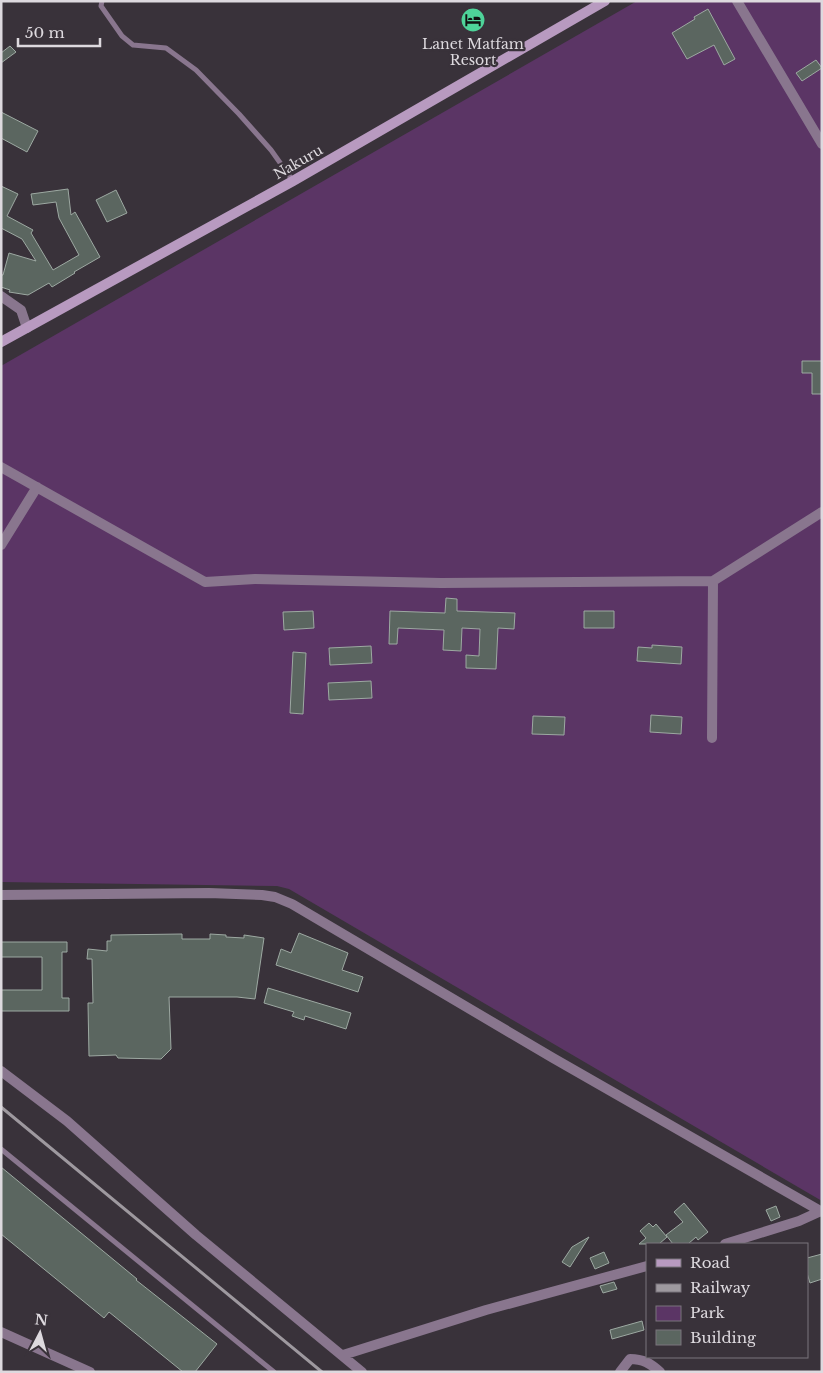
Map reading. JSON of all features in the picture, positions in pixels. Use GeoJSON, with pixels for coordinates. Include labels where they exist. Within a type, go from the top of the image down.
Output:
{"type":"FeatureCollection","features":[{"type":"Feature","properties":{"kind":"main road","name":"Nakuru"},"geometry":{"type":"LineString","coordinates":[[1,342],[293,181],[605,1]]}},
{"type":"Feature","properties":{"kind":"street"},"geometry":{"type":"LineString","coordinates":[[737,1],[822,144]]}},
{"type":"Feature","properties":{"kind":"street"},"geometry":{"type":"LineString","coordinates":[[1,296],[21,310],[28,328]]}},
{"type":"Feature","properties":{"kind":"street"},"geometry":{"type":"LineString","coordinates":[[1,467],[206,582],[255,579],[441,584],[712,580],[822,512]]}},
{"type":"Feature","properties":{"kind":"street"},"geometry":{"type":"LineString","coordinates":[[1,545],[37,487]]}},
{"type":"Feature","properties":{"kind":"street"},"geometry":{"type":"LineString","coordinates":[[712,580],[712,738]]}},
{"type":"Feature","properties":{"kind":"street"},"geometry":{"type":"LineString","coordinates":[[1,895],[209,892],[275,896],[292,904],[553,1058],[821,1212]]}},
{"type":"Feature","properties":{"kind":"street"},"geometry":{"type":"LineString","coordinates":[[1,1071],[67,1121],[196,1235],[362,1372]]}},
{"type":"Feature","properties":{"kind":"street"},"geometry":{"type":"LineString","coordinates":[[728,1243],[799,1221],[821,1212]]}},
{"type":"Feature","properties":{"kind":"street"},"geometry":{"type":"LineString","coordinates":[[343,1355],[486,1310],[646,1266]]}},
{"type":"Feature","properties":{"kind":"street"},"geometry":{"type":"LineString","coordinates":[[1,1332],[90,1372]]}},
{"type":"Feature","properties":{"kind":"street"},"geometry":{"type":"LineString","coordinates":[[620,1372],[630,1359],[641,1359],[650,1363],[660,1372]]}},
{"type":"Feature","properties":{"kind":"lane"},"geometry":{"type":"LineString","coordinates":[[102,1],[101,6],[122,36],[134,44],[166,48],[196,70],[272,150],[293,181]]}},
{"type":"Feature","properties":{"kind":"lane"},"geometry":{"type":"LineString","coordinates":[[1,1149],[274,1372]]}},
{"type":"Feature","properties":{"kind":"green space"},"geometry":{"type":"Polygon","coordinates":[[[637,1],[822,1],[822,1201],[289,889],[277,886],[1,882],[1,366],[637,1]]]}},
{"type":"Feature","properties":{"kind":"building"},"geometry":{"type":"Polygon","coordinates":[[[708,9],[735,59],[724,65],[714,45],[687,59],[672,33],[708,9]]]}},
{"type":"Feature","properties":{"kind":"building"},"geometry":{"type":"Polygon","coordinates":[[[10,46],[16,52],[1,63],[1,53],[10,46]]]}},
{"type":"Feature","properties":{"kind":"building"},"geometry":{"type":"Polygon","coordinates":[[[816,60],[822,68],[802,81],[796,73],[816,60]]]}},
{"type":"Feature","properties":{"kind":"building"},"geometry":{"type":"Polygon","coordinates":[[[1,112],[38,131],[27,152],[1,138],[1,112]]]}},
{"type":"Feature","properties":{"kind":"building"},"geometry":{"type":"Polygon","coordinates":[[[1,186],[18,194],[7,216],[33,230],[31,233],[53,270],[79,255],[59,218],[56,202],[33,205],[31,194],[68,189],[71,215],[75,212],[100,257],[52,287],[49,283],[28,295],[9,292],[10,290],[1,287],[1,275],[3,275],[9,253],[36,261],[22,239],[1,228],[1,186]]]}},
{"type":"Feature","properties":{"kind":"building"},"geometry":{"type":"Polygon","coordinates":[[[116,190],[127,213],[107,222],[96,200],[116,190]]]}},
{"type":"Feature","properties":{"kind":"building"},"geometry":{"type":"Polygon","coordinates":[[[802,361],[822,361],[822,394],[812,394],[812,373],[802,373],[802,361]]]}},
{"type":"Feature","properties":{"kind":"building"},"geometry":{"type":"Polygon","coordinates":[[[446,598],[457,599],[457,611],[515,613],[514,629],[498,628],[496,669],[466,668],[466,655],[479,656],[480,629],[462,628],[461,651],[443,650],[444,630],[398,628],[397,644],[389,644],[390,611],[445,613],[446,598]]]}},
{"type":"Feature","properties":{"kind":"building"},"geometry":{"type":"Polygon","coordinates":[[[313,611],[314,628],[284,630],[283,612],[313,611]]]}},
{"type":"Feature","properties":{"kind":"building"},"geometry":{"type":"Polygon","coordinates":[[[584,611],[614,611],[614,628],[584,628],[584,611]]]}},
{"type":"Feature","properties":{"kind":"building"},"geometry":{"type":"Polygon","coordinates":[[[652,645],[682,647],[681,664],[637,661],[638,647],[652,648],[652,645]]]}},
{"type":"Feature","properties":{"kind":"building"},"geometry":{"type":"Polygon","coordinates":[[[371,646],[372,663],[330,665],[329,648],[371,646]]]}},
{"type":"Feature","properties":{"kind":"building"},"geometry":{"type":"Polygon","coordinates":[[[293,652],[306,653],[303,714],[290,713],[293,652]]]}},
{"type":"Feature","properties":{"kind":"building"},"geometry":{"type":"Polygon","coordinates":[[[371,681],[372,698],[329,700],[328,683],[371,681]]]}},
{"type":"Feature","properties":{"kind":"building"},"geometry":{"type":"Polygon","coordinates":[[[651,715],[682,717],[681,734],[650,732],[651,715]]]}},
{"type":"Feature","properties":{"kind":"building"},"geometry":{"type":"Polygon","coordinates":[[[533,716],[565,717],[564,735],[532,734],[533,716]]]}},
{"type":"Feature","properties":{"kind":"building"},"geometry":{"type":"Polygon","coordinates":[[[299,933],[348,953],[342,970],[363,977],[358,992],[276,965],[281,949],[291,953],[299,933]]]}},
{"type":"Feature","properties":{"kind":"building"},"geometry":{"type":"Polygon","coordinates":[[[182,934],[182,939],[210,939],[210,934],[226,935],[226,937],[244,938],[244,935],[264,938],[255,999],[237,997],[169,997],[171,1049],[161,1059],[118,1058],[116,1055],[89,1056],[88,1003],[93,1003],[92,959],[87,959],[88,949],[107,951],[107,941],[111,941],[111,935],[182,934]]]}},
{"type":"Feature","properties":{"kind":"building"},"geometry":{"type":"Polygon","coordinates":[[[1,942],[67,942],[67,952],[62,952],[62,998],[69,998],[69,1011],[1,1011],[1,990],[42,990],[42,957],[1,957],[1,942]]]}},
{"type":"Feature","properties":{"kind":"building"},"geometry":{"type":"Polygon","coordinates":[[[268,988],[351,1013],[346,1029],[305,1016],[304,1020],[292,1016],[294,1012],[264,1003],[268,988]]]}},
{"type":"Feature","properties":{"kind":"building"},"geometry":{"type":"Polygon","coordinates":[[[1,1167],[136,1280],[217,1344],[195,1372],[183,1372],[109,1312],[104,1318],[1,1234],[1,1167]]]}},
{"type":"Feature","properties":{"kind":"building"},"geometry":{"type":"Polygon","coordinates":[[[684,1203],[708,1232],[698,1240],[696,1237],[689,1243],[672,1243],[666,1235],[683,1222],[674,1212],[684,1203]]]}},
{"type":"Feature","properties":{"kind":"building"},"geometry":{"type":"Polygon","coordinates":[[[776,1206],[780,1217],[771,1221],[766,1210],[776,1206]]]}},
{"type":"Feature","properties":{"kind":"building"},"geometry":{"type":"Polygon","coordinates":[[[649,1223],[653,1227],[656,1224],[667,1237],[660,1243],[639,1244],[646,1238],[640,1231],[649,1223]]]}},
{"type":"Feature","properties":{"kind":"building"},"geometry":{"type":"Polygon","coordinates":[[[589,1237],[570,1267],[562,1262],[572,1247],[589,1237]]]}},
{"type":"Feature","properties":{"kind":"building"},"geometry":{"type":"Polygon","coordinates":[[[604,1252],[609,1263],[595,1269],[590,1258],[604,1252]]]}},
{"type":"Feature","properties":{"kind":"building"},"geometry":{"type":"Polygon","coordinates":[[[822,1254],[822,1279],[810,1283],[808,1258],[822,1254]]]}},
{"type":"Feature","properties":{"kind":"building"},"geometry":{"type":"Polygon","coordinates":[[[614,1282],[617,1289],[603,1293],[600,1286],[614,1282]]]}},
{"type":"Feature","properties":{"kind":"building"},"geometry":{"type":"Polygon","coordinates":[[[642,1321],[644,1330],[612,1339],[610,1330],[642,1321]]]}},
{"type":"Feature","properties":{"kind":"railway"},"geometry":{"type":"LineString","coordinates":[[1,1107],[322,1372]]}},
{"type":"Feature","properties":{"kind":"place","name":"Lanet Matfam Resort"},"geometry":{"type":"Point","coordinates":[473,20]}}]}
